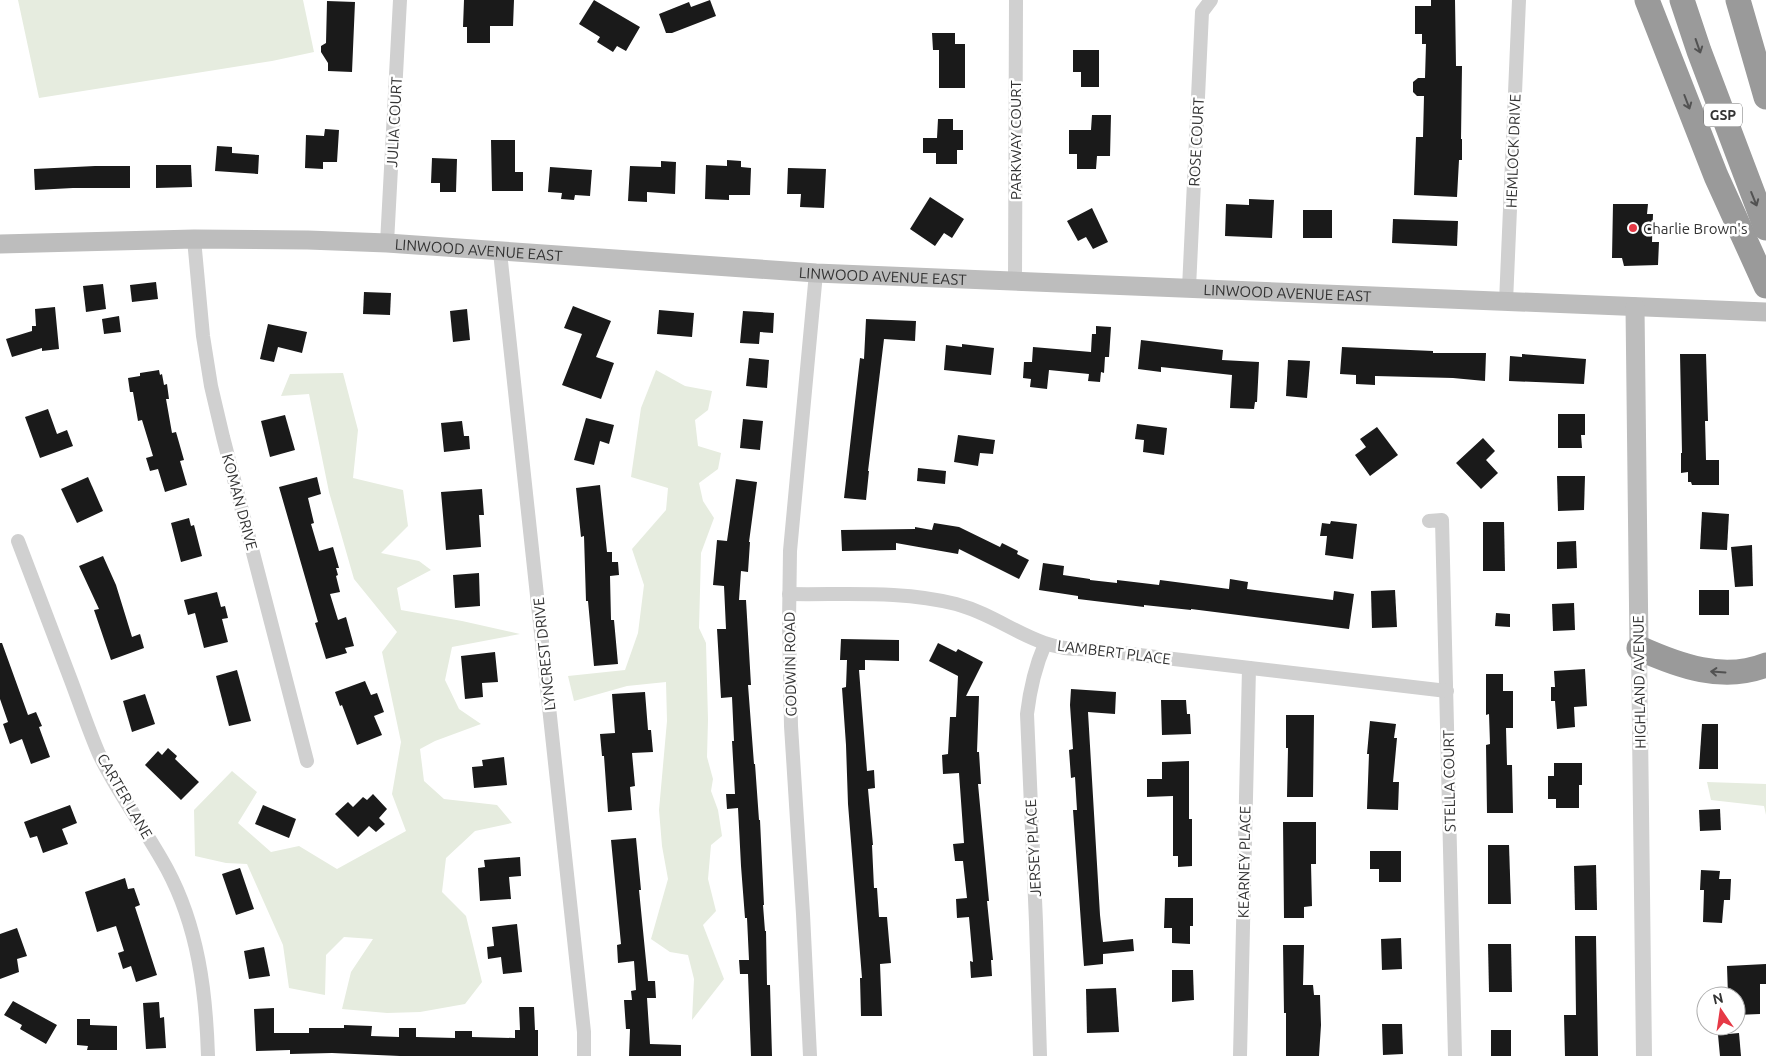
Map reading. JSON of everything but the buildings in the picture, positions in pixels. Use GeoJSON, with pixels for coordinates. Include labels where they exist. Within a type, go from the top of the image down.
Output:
{"type":"FeatureCollection","features":[{"type":"Feature","properties":{"kind":"highway","name":"GSP"},"geometry":{"type":"LineString","coordinates":[[1647,0],[1716,176],[1766,286]]}},
{"type":"Feature","properties":{"kind":"highway","name":"GSP"},"geometry":{"type":"LineString","coordinates":[[1682,0],[1699,51],[1766,228]]}},
{"type":"Feature","properties":{"kind":"highway"},"geometry":{"type":"LineString","coordinates":[[1738,0],[1766,97]]}},
{"type":"Feature","properties":{"kind":"highway"},"geometry":{"type":"LineString","coordinates":[[1716,176],[1766,303]]}},
{"type":"Feature","properties":{"kind":"highway"},"geometry":{"type":"LineString","coordinates":[[1639,648],[1678,664],[1713,672],[1743,671],[1766,665]]}},
{"type":"Feature","properties":{"kind":"main road","name":"LINWOOD AVENUE EAST"},"geometry":{"type":"LineString","coordinates":[[0,244],[194,239],[275,239],[387,243],[816,273],[1766,312]]}},
{"type":"Feature","properties":{"kind":"main road","name":"HIGHLAND AVENUE"},"geometry":{"type":"LineString","coordinates":[[1635,307],[1639,648]]}},
{"type":"Feature","properties":{"kind":"street","name":"JULIA COURT"},"geometry":{"type":"LineString","coordinates":[[387,243],[400,0]]}},
{"type":"Feature","properties":{"kind":"street","name":"PARKWAY COURT"},"geometry":{"type":"LineString","coordinates":[[1015,280],[1016,0]]}},
{"type":"Feature","properties":{"kind":"street","name":"ROSE COURT"},"geometry":{"type":"LineString","coordinates":[[1189,288],[1202,12],[1211,0]]}},
{"type":"Feature","properties":{"kind":"street","name":"HEMLOCK DRIVE"},"geometry":{"type":"LineString","coordinates":[[1506,302],[1519,0]]}},
{"type":"Feature","properties":{"kind":"street","name":"KOMAN DRIVE"},"geometry":{"type":"LineString","coordinates":[[194,239],[203,336],[211,386],[307,761]]}},
{"type":"Feature","properties":{"kind":"street","name":"LYNCREST DRIVE"},"geometry":{"type":"LineString","coordinates":[[500,252],[583,1022],[584,1056]]}},
{"type":"Feature","properties":{"kind":"street","name":"GODWIN ROAD"},"geometry":{"type":"LineString","coordinates":[[810,1056],[791,726],[789,594],[790,551],[816,273]]}},
{"type":"Feature","properties":{"kind":"street","name":"STELLA COURT"},"geometry":{"type":"LineString","coordinates":[[1428,521],[1442,520],[1454,1056]]}},
{"type":"Feature","properties":{"kind":"street","name":"CARTER LANE"},"geometry":{"type":"LineString","coordinates":[[18,541],[99,754],[121,794],[154,846],[182,902],[202,973],[207,1012],[208,1056]]}},
{"type":"Feature","properties":{"kind":"street","name":"LAMBERT PLACE"},"geometry":{"type":"LineString","coordinates":[[789,594],[903,595],[931,598],[959,604],[985,614],[1032,639],[1062,648],[1088,649],[1447,691]]}},
{"type":"Feature","properties":{"kind":"street","name":"JERSEY PLACE"},"geometry":{"type":"LineString","coordinates":[[1040,1056],[1027,714],[1030,689],[1037,662],[1045,644]]}},
{"type":"Feature","properties":{"kind":"street","name":"HIGHLAND AVENUE"},"geometry":{"type":"LineString","coordinates":[[1639,648],[1644,1056]]}},
{"type":"Feature","properties":{"kind":"street","name":"KEARNEY PLACE"},"geometry":{"type":"LineString","coordinates":[[1240,1056],[1248,668]]}},
{"type":"Feature","properties":{"kind":"shaded area"},"geometry":{"type":"Polygon","coordinates":[[[18,0],[303,0],[314,52],[272,61],[39,98],[18,0]]]}},
{"type":"Feature","properties":{"kind":"shaded area"},"geometry":{"type":"Polygon","coordinates":[[[656,370],[685,386],[712,391],[708,410],[695,420],[698,446],[721,453],[718,469],[699,483],[703,501],[714,518],[701,553],[699,628],[706,643],[707,757],[713,779],[711,791],[718,810],[722,836],[711,845],[708,879],[716,911],[703,925],[724,979],[692,1020],[694,979],[688,955],[670,952],[651,939],[668,879],[662,846],[659,810],[667,721],[666,682],[627,686],[574,701],[568,676],[625,670],[638,633],[644,585],[632,549],[666,510],[668,488],[631,477],[641,408],[656,370]]]}},
{"type":"Feature","properties":{"kind":"shaded area"},"geometry":{"type":"Polygon","coordinates":[[[343,373],[358,430],[353,478],[403,490],[408,526],[381,553],[419,561],[431,570],[397,588],[401,610],[520,634],[452,647],[445,680],[459,709],[481,724],[435,741],[420,749],[424,781],[444,799],[497,805],[512,823],[475,831],[446,858],[442,892],[466,916],[482,982],[465,1004],[420,1012],[387,1013],[342,1009],[351,972],[373,939],[344,937],[326,955],[325,995],[289,988],[283,945],[247,864],[226,863],[195,856],[194,810],[232,771],[257,792],[238,823],[271,852],[299,846],[337,869],[406,831],[392,794],[401,742],[382,652],[397,632],[354,579],[329,492],[309,394],[281,396],[290,374],[343,373]]]}},
{"type":"Feature","properties":{"kind":"shaded area"},"geometry":{"type":"Polygon","coordinates":[[[1707,782],[1766,784],[1766,815],[1764,806],[1711,800],[1707,782]]]}},
{"type":"Feature","properties":{"kind":"place","name":"Charlie Brown's"},"geometry":{"type":"Point","coordinates":[1633,228]}}]}
